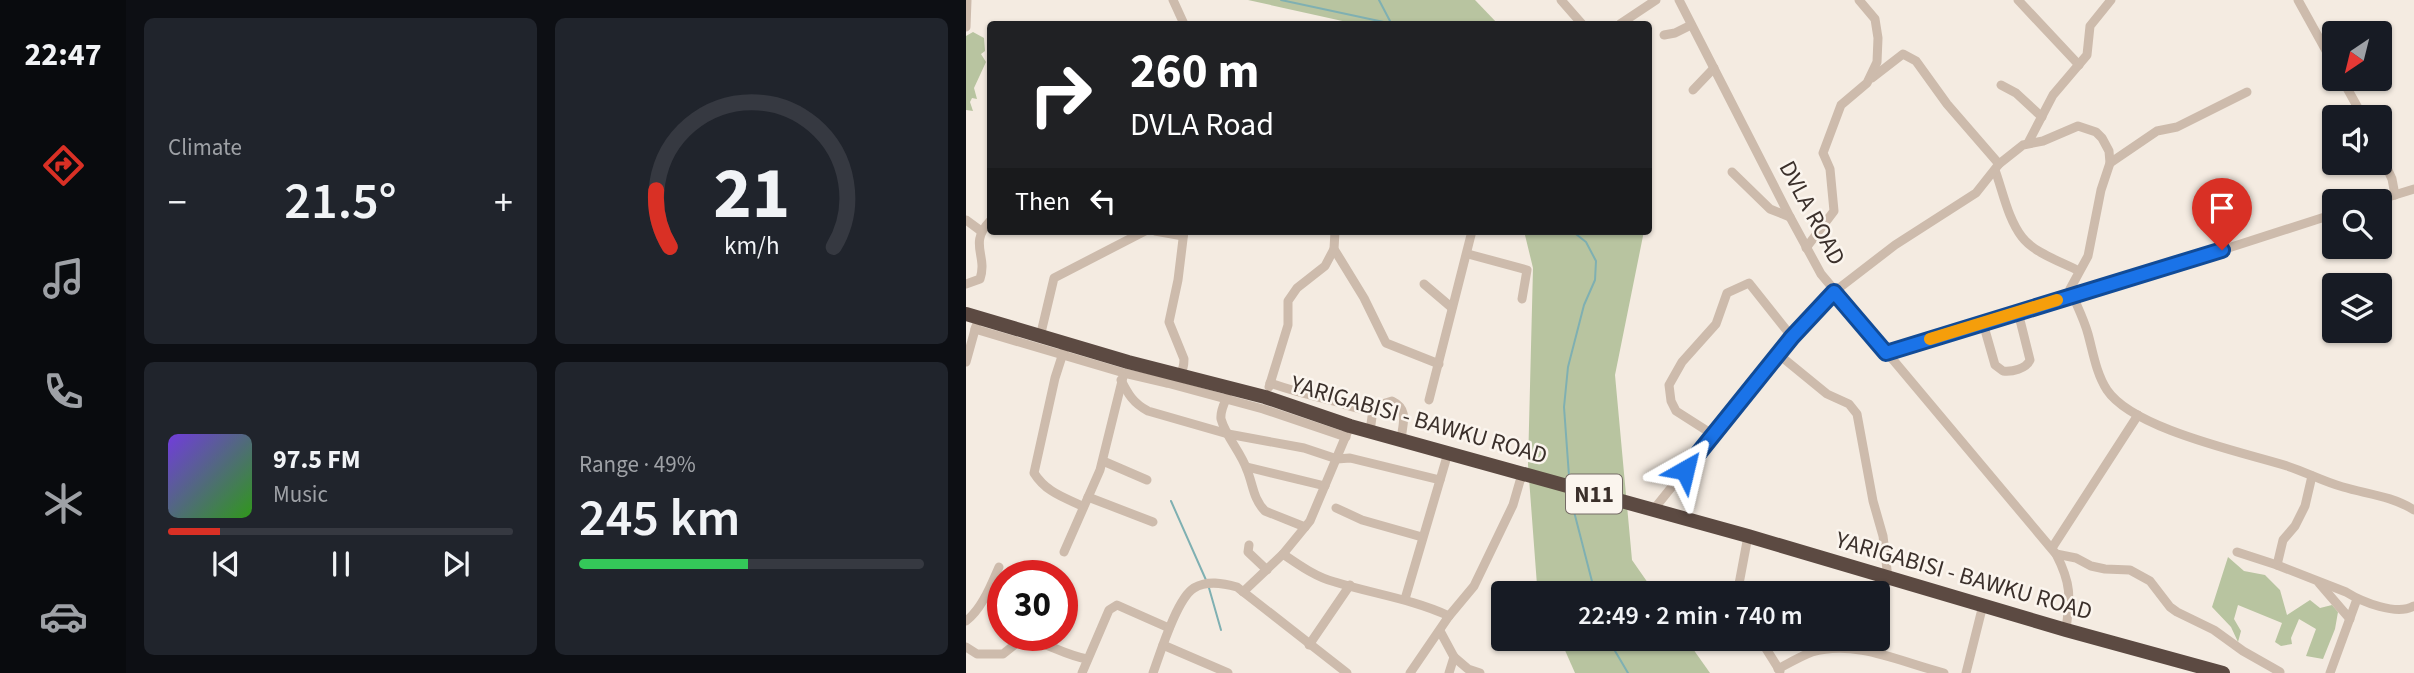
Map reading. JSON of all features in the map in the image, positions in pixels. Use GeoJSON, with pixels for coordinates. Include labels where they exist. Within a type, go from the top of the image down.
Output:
{"type":"FeatureCollection","features":[{"type":"Feature","properties":{"kind":"highway","name":"YARIGABISI - BAWKU ROAD"},"geometry":{"type":"LineString","coordinates":[[973,320],[1040,337],[1124,371],[1181,374],[1228,394],[1265,397],[1348,431],[1370,431],[1401,439],[1748,536],[2066,631],[2223,673]]}},
{"type":"Feature","properties":{"kind":"street"},"geometry":{"type":"LineString","coordinates":[[966,27],[967,0]]}},
{"type":"Feature","properties":{"kind":"street"},"geometry":{"type":"LineString","coordinates":[[1173,0],[1183,21]]}},
{"type":"Feature","properties":{"kind":"street"},"geometry":{"type":"LineString","coordinates":[[1562,0],[1580,21]]}},
{"type":"Feature","properties":{"kind":"street"},"geometry":{"type":"LineString","coordinates":[[1624,21],[1656,0]]}},
{"type":"Feature","properties":{"kind":"street","name":"DVLA ROAD"},"geometry":{"type":"LineString","coordinates":[[1679,0],[1806,248],[1834,292],[2054,551],[2067,574],[2070,594],[2066,631]]}},
{"type":"Feature","properties":{"kind":"street"},"geometry":{"type":"LineString","coordinates":[[1859,0],[1873,15],[1878,38],[1877,62],[1867,83]]}},
{"type":"Feature","properties":{"kind":"street"},"geometry":{"type":"LineString","coordinates":[[2018,0],[2078,65]]}},
{"type":"Feature","properties":{"kind":"street"},"geometry":{"type":"LineString","coordinates":[[1654,509],[1792,337],[1834,292],[1895,245],[1976,192],[1997,167],[2028,142],[2053,95],[2087,55],[2090,26],[2110,0]]}},
{"type":"Feature","properties":{"kind":"street"},"geometry":{"type":"LineString","coordinates":[[2298,0],[2322,43]]}},
{"type":"Feature","properties":{"kind":"street"},"geometry":{"type":"LineString","coordinates":[[1664,35],[1691,25]]}},
{"type":"Feature","properties":{"kind":"street"},"geometry":{"type":"LineString","coordinates":[[1806,248],[1833,216],[1829,169],[1823,153],[1841,104],[1900,55],[1907,54],[1916,61],[1997,167],[2014,224],[2022,238],[2079,271]]}},
{"type":"Feature","properties":{"kind":"street"},"geometry":{"type":"LineString","coordinates":[[1693,90],[1714,68]]}},
{"type":"Feature","properties":{"kind":"street"},"geometry":{"type":"LineString","coordinates":[[2001,85],[2016,93],[2042,117]]}},
{"type":"Feature","properties":{"kind":"street"},"geometry":{"type":"LineString","coordinates":[[2110,163],[2157,131],[2177,127],[2248,92]]}},
{"type":"Feature","properties":{"kind":"street"},"geometry":{"type":"LineString","coordinates":[[2028,142],[2043,141],[2078,126],[2085,127],[2102,138],[2109,151],[2110,163],[2101,190],[2090,252],[2070,286],[2087,330],[2100,377],[2116,401],[2138,415],[2229,450],[2290,467],[2344,488],[2388,498],[2414,510]]}},
{"type":"Feature","properties":{"kind":"street"},"geometry":{"type":"LineString","coordinates":[[1732,172],[1770,209],[1790,217]]}},
{"type":"Feature","properties":{"kind":"street"},"geometry":{"type":"LineString","coordinates":[[2390,175],[2395,195]]}},
{"type":"Feature","properties":{"kind":"street"},"geometry":{"type":"LineString","coordinates":[[2392,196],[2414,189]]}},
{"type":"Feature","properties":{"kind":"street"},"geometry":{"type":"LineString","coordinates":[[1886,353],[2322,218]]}},
{"type":"Feature","properties":{"kind":"street"},"geometry":{"type":"LineString","coordinates":[[966,220],[981,231]]}},
{"type":"Feature","properties":{"kind":"street"},"geometry":{"type":"LineString","coordinates":[[966,285],[980,279],[983,269],[978,246],[981,231],[987,224]]}},
{"type":"Feature","properties":{"kind":"street"},"geometry":{"type":"LineString","coordinates":[[1040,337],[1054,278],[1136,235]]}},
{"type":"Feature","properties":{"kind":"street"},"geometry":{"type":"LineString","coordinates":[[1167,383],[1181,374],[1184,359],[1169,323],[1178,280],[1183,235]]}},
{"type":"Feature","properties":{"kind":"street"},"geometry":{"type":"LineString","coordinates":[[1265,397],[1287,325],[1288,301],[1297,288],[1325,266],[1334,249],[1335,235]]}},
{"type":"Feature","properties":{"kind":"street"},"geometry":{"type":"LineString","coordinates":[[1429,400],[1471,235]]}},
{"type":"Feature","properties":{"kind":"street"},"geometry":{"type":"LineString","coordinates":[[1334,249],[1364,298],[1386,343],[1439,364]]}},
{"type":"Feature","properties":{"kind":"street"},"geometry":{"type":"LineString","coordinates":[[1468,254],[1527,270],[1522,299]]}},
{"type":"Feature","properties":{"kind":"street"},"geometry":{"type":"LineString","coordinates":[[1712,434],[1676,411],[1671,401],[1669,385],[1682,362],[1716,324],[1727,293],[1749,283],[1792,337]]}},
{"type":"Feature","properties":{"kind":"street"},"geometry":{"type":"LineString","coordinates":[[1424,284],[1451,307]]}},
{"type":"Feature","properties":{"kind":"street"},"geometry":{"type":"LineString","coordinates":[[1983,323],[1996,365],[2003,371],[2015,370],[2025,366],[2030,360],[2018,312]]}},
{"type":"Feature","properties":{"kind":"street"},"geometry":{"type":"LineString","coordinates":[[966,362],[973,320],[1065,349],[1055,378],[1034,473],[1041,485],[1082,506]]}},
{"type":"Feature","properties":{"kind":"street"},"geometry":{"type":"LineString","coordinates":[[1778,354],[1827,394],[1849,404],[1857,414],[1873,500],[1883,536],[1888,578]]}},
{"type":"Feature","properties":{"kind":"street"},"geometry":{"type":"LineString","coordinates":[[1124,371],[1167,383],[1228,394],[1264,409],[1348,431],[1314,514],[1306,527],[1283,554],[1243,592]]}},
{"type":"Feature","properties":{"kind":"street"},"geometry":{"type":"LineString","coordinates":[[1124,371],[1130,397],[1148,411],[1228,434],[1318,452],[1337,459],[1350,458],[1440,480]]}},
{"type":"Feature","properties":{"kind":"street"},"geometry":{"type":"LineString","coordinates":[[1064,552],[1103,461],[1124,371]]}},
{"type":"Feature","properties":{"kind":"street"},"geometry":{"type":"LineString","coordinates":[[1270,383],[1364,411],[1392,401],[1401,405],[1405,413],[1401,439]]}},
{"type":"Feature","properties":{"kind":"street"},"geometry":{"type":"LineString","coordinates":[[1228,394],[1221,414],[1228,434],[1247,467],[1253,492],[1262,509],[1306,527]]}},
{"type":"Feature","properties":{"kind":"street"},"geometry":{"type":"LineString","coordinates":[[1370,431],[1373,410]]}},
{"type":"Feature","properties":{"kind":"street"},"geometry":{"type":"LineString","coordinates":[[2138,415],[2054,551],[2091,566],[2130,570],[2156,585],[2170,607],[2177,612],[2214,630],[2243,651],[2280,672]]}},
{"type":"Feature","properties":{"kind":"street"},"geometry":{"type":"LineString","coordinates":[[1405,599],[1448,453]]}},
{"type":"Feature","properties":{"kind":"street"},"geometry":{"type":"LineString","coordinates":[[1103,461],[1147,480]]}},
{"type":"Feature","properties":{"kind":"street"},"geometry":{"type":"LineString","coordinates":[[1247,467],[1325,486]]}},
{"type":"Feature","properties":{"kind":"street"},"geometry":{"type":"LineString","coordinates":[[1410,673],[1449,616],[1474,586],[1513,505],[1522,474]]}},
{"type":"Feature","properties":{"kind":"street"},"geometry":{"type":"LineString","coordinates":[[2277,565],[2283,540],[2295,526],[2305,506],[2312,476]]}},
{"type":"Feature","properties":{"kind":"street"},"geometry":{"type":"LineString","coordinates":[[1088,497],[1153,522]]}},
{"type":"Feature","properties":{"kind":"street"},"geometry":{"type":"LineString","coordinates":[[1336,508],[1362,520],[1422,537]]}},
{"type":"Feature","properties":{"kind":"street"},"geometry":{"type":"LineString","coordinates":[[1739,581],[1748,536]]}},
{"type":"Feature","properties":{"kind":"street"},"geometry":{"type":"LineString","coordinates":[[1249,545],[1248,552],[1251,556],[1267,569]]}},
{"type":"Feature","properties":{"kind":"street"},"geometry":{"type":"LineString","coordinates":[[2237,552],[2318,581],[2357,599],[2399,610],[2414,606]]}},
{"type":"Feature","properties":{"kind":"street"},"geometry":{"type":"LineString","coordinates":[[1283,554],[1305,569],[1334,582],[1405,599],[1449,616]]}},
{"type":"Feature","properties":{"kind":"street"},"geometry":{"type":"LineString","coordinates":[[2318,581],[2350,619]]}},
{"type":"Feature","properties":{"kind":"street"},"geometry":{"type":"LineString","coordinates":[[1153,673],[1169,628],[1187,595],[1195,587],[1207,583],[1221,583],[1237,587],[1347,673]]}},
{"type":"Feature","properties":{"kind":"street"},"geometry":{"type":"LineString","coordinates":[[1309,645],[1350,585]]}},
{"type":"Feature","properties":{"kind":"street"},"geometry":{"type":"LineString","coordinates":[[966,621],[973,616],[987,594]]}},
{"type":"Feature","properties":{"kind":"street"},"geometry":{"type":"LineString","coordinates":[[2330,673],[2357,599]]}},
{"type":"Feature","properties":{"kind":"street"},"geometry":{"type":"LineString","coordinates":[[1966,673],[1983,605]]}},
{"type":"Feature","properties":{"kind":"street"},"geometry":{"type":"LineString","coordinates":[[1082,673],[1109,610],[1114,606],[1169,628]]}},
{"type":"Feature","properties":{"kind":"street"},"geometry":{"type":"LineString","coordinates":[[1440,631],[1454,657],[1468,669],[1480,673]]}},
{"type":"Feature","properties":{"kind":"street"},"geometry":{"type":"LineString","coordinates":[[966,647],[976,654],[1003,654],[1023,638],[1037,640],[1070,656],[1087,659]]}},
{"type":"Feature","properties":{"kind":"street"},"geometry":{"type":"LineString","coordinates":[[1163,645],[1228,673]]}},
{"type":"Feature","properties":{"kind":"street"},"geometry":{"type":"LineString","coordinates":[[1767,651],[1779,671],[1810,653],[1850,649],[1944,673]]}},
{"type":"Feature","properties":{"kind":"street"},"geometry":{"type":"LineString","coordinates":[[1449,673],[1454,657]]}},
{"type":"Feature","properties":{"kind":"green space"},"geometry":{"type":"Polygon","coordinates":[[[1248,0],[1475,0],[1495,21],[1342,21],[1248,0]]]}},
{"type":"Feature","properties":{"kind":"green space"},"geometry":{"type":"Polygon","coordinates":[[[973,32],[984,38],[985,51],[981,54],[986,62],[974,88],[977,99],[972,98],[970,102],[973,111],[966,110],[966,36],[973,32]]]}},
{"type":"Feature","properties":{"kind":"green space"},"geometry":{"type":"Polygon","coordinates":[[[1525,235],[1643,235],[1615,375],[1632,560],[1647,581],[1537,581],[1528,465],[1533,268],[1525,235]]]}},
{"type":"Feature","properties":{"kind":"green space"},"geometry":{"type":"Polygon","coordinates":[[[2228,557],[2244,571],[2265,575],[2280,590],[2287,615],[2310,600],[2320,608],[2332,605],[2338,612],[2335,629],[2323,659],[2306,656],[2316,629],[2299,619],[2291,638],[2292,644],[2281,646],[2275,642],[2282,623],[2238,605],[2234,619],[2241,631],[2238,642],[2231,627],[2212,607],[2228,557]]]}},
{"type":"Feature","properties":{"kind":"green space"},"geometry":{"type":"Polygon","coordinates":[[[1565,651],[1694,651],[1710,673],[1575,673],[1565,651]]]}},
{"type":"Feature","properties":{"kind":"waterway"},"geometry":{"type":"LineString","coordinates":[[1281,0],[1379,21]]}},
{"type":"Feature","properties":{"kind":"waterway"},"geometry":{"type":"LineString","coordinates":[[1379,0],[1390,21]]}},
{"type":"Feature","properties":{"kind":"waterway"},"geometry":{"type":"LineString","coordinates":[[1569,476],[1564,407],[1568,367],[1584,305],[1595,280],[1596,261],[1586,242],[1577,235]]}},
{"type":"Feature","properties":{"kind":"waterway"},"geometry":{"type":"LineString","coordinates":[[1570,496],[1592,581]]}},
{"type":"Feature","properties":{"kind":"waterway"},"geometry":{"type":"LineString","coordinates":[[1171,501],[1206,580]]}},
{"type":"Feature","properties":{"kind":"waterway"},"geometry":{"type":"LineString","coordinates":[[1209,588],[1221,630]]}},
{"type":"Feature","properties":{"kind":"waterway"},"geometry":{"type":"LineString","coordinates":[[1615,651],[1628,673]]}},
{"type":"Feature","properties":{"kind":"slow traffic"},"geometry":{"type":"LineString","coordinates":[[1930,339],[2057,300]]}},
{"type":"Feature","properties":{"kind":"route"},"geometry":{"type":"LineString","coordinates":[[1685,470],[1792,337],[1834,292],[1886,353],[2222,250]]}}]}
